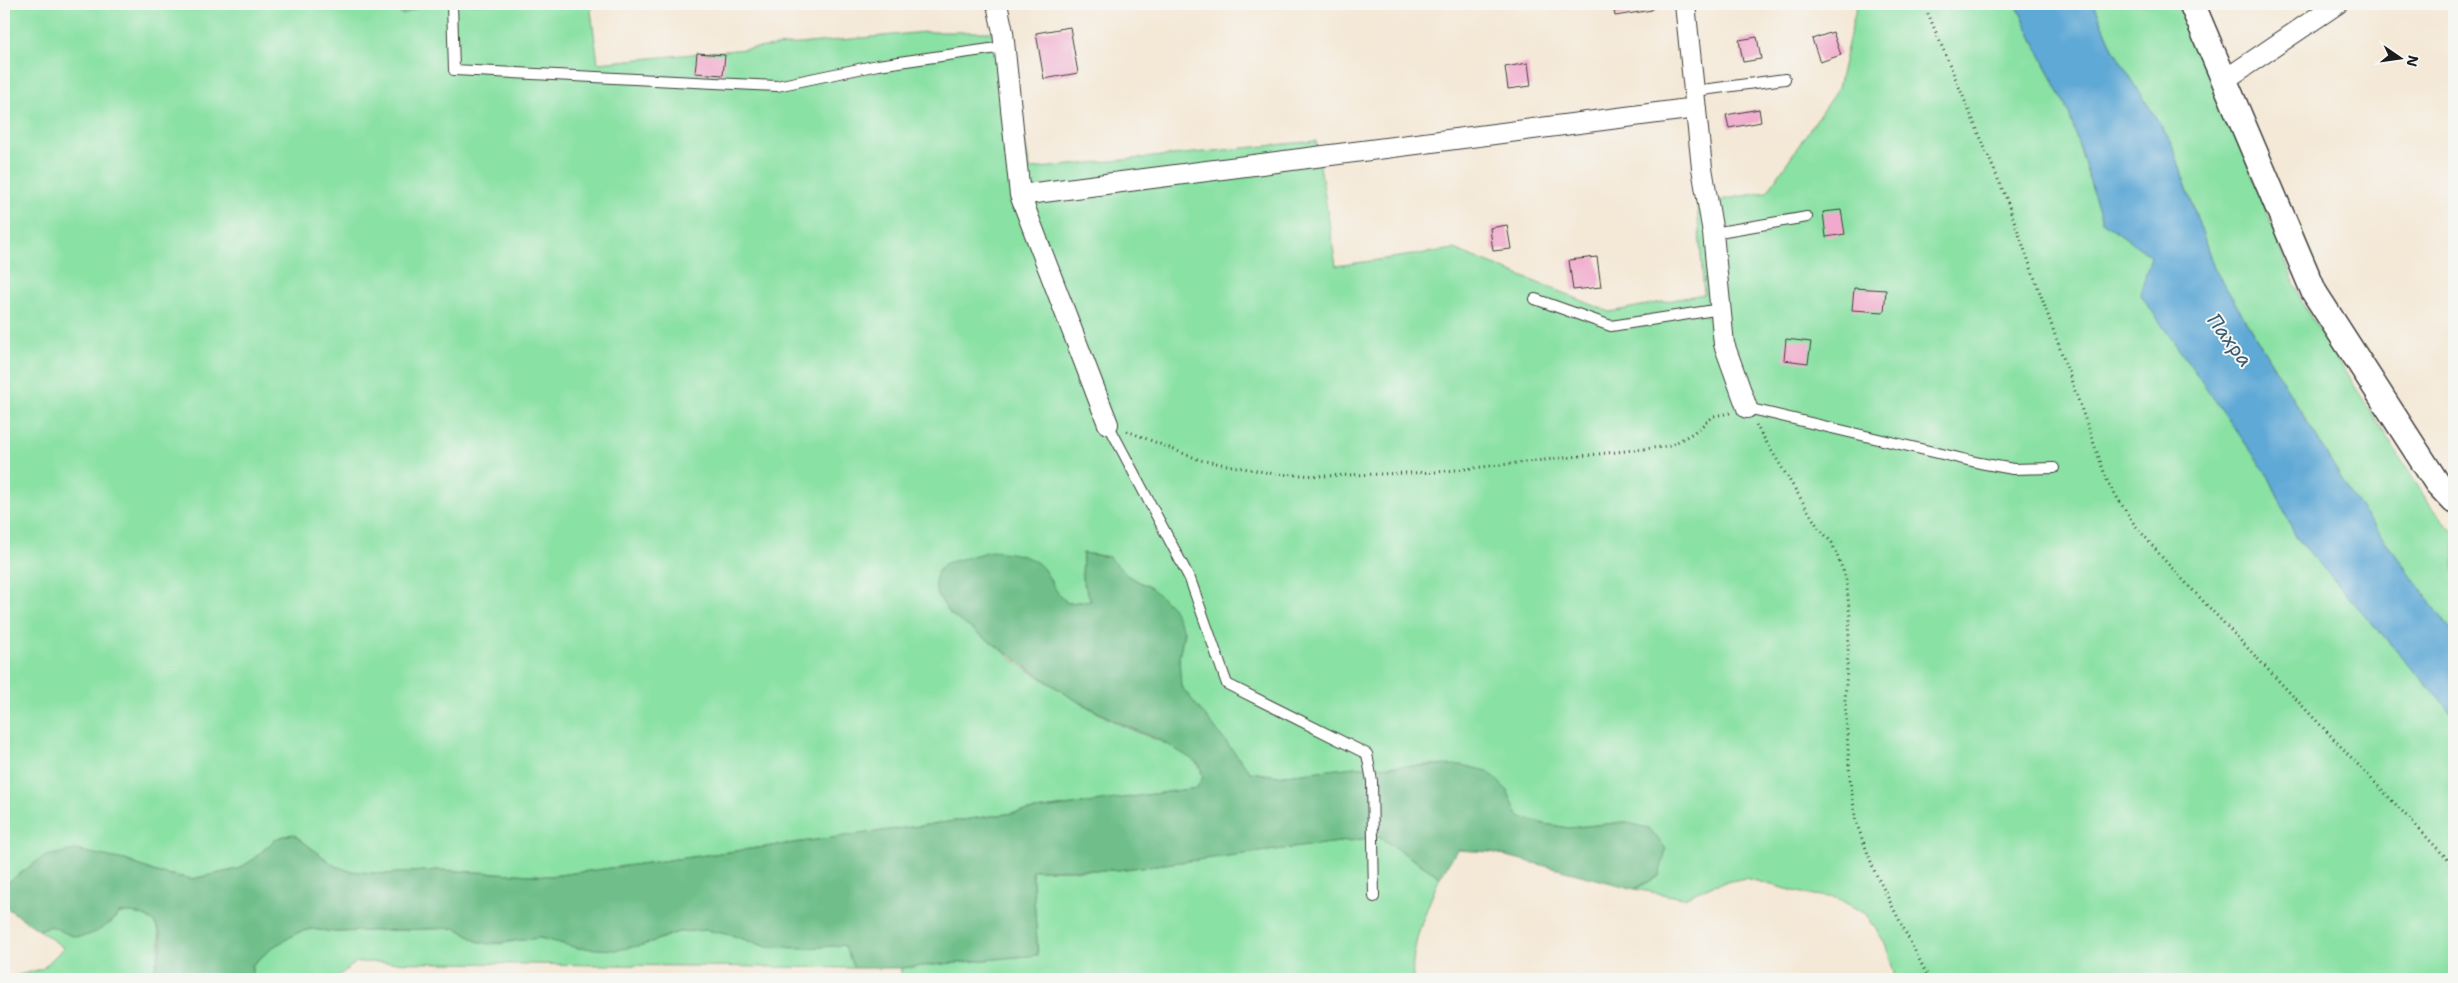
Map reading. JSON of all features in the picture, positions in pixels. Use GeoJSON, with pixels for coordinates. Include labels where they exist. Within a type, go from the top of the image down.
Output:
{"type":"FeatureCollection","features":[{"type":"Feature","properties":{"kind":"street"},"geometry":{"type":"LineString","coordinates":[[997,4],[1004,48],[1020,195],[1108,424]]}},
{"type":"Feature","properties":{"kind":"street"},"geometry":{"type":"LineString","coordinates":[[1685,4],[1702,168],[1713,232],[1724,344],[1747,408]]}},
{"type":"Feature","properties":{"kind":"street"},"geometry":{"type":"LineString","coordinates":[[2192,4],[2314,292],[2437,484],[2454,501]]}},
{"type":"Feature","properties":{"kind":"street"},"geometry":{"type":"LineString","coordinates":[[2223,81],[2337,4]]}},
{"type":"Feature","properties":{"kind":"street"},"geometry":{"type":"LineString","coordinates":[[1020,195],[1696,100]]}},
{"type":"Feature","properties":{"kind":"lane"},"geometry":{"type":"LineString","coordinates":[[452,4],[454,70],[777,86],[878,65],[1004,48]]}},
{"type":"Feature","properties":{"kind":"lane"},"geometry":{"type":"LineString","coordinates":[[1696,100],[1785,79]]}},
{"type":"Feature","properties":{"kind":"lane"},"geometry":{"type":"LineString","coordinates":[[1713,232],[1807,217]]}},
{"type":"Feature","properties":{"kind":"lane"},"geometry":{"type":"LineString","coordinates":[[1535,299],[1611,326],[1721,309]]}},
{"type":"Feature","properties":{"kind":"lane"},"geometry":{"type":"LineString","coordinates":[[1747,408],[1802,423],[2013,470],[2054,468]]}},
{"type":"Feature","properties":{"kind":"lane"},"geometry":{"type":"LineString","coordinates":[[1108,424],[1190,579],[1227,684],[1367,754],[1372,781],[1374,897]]}},
{"type":"Feature","properties":{"kind":"path"},"geometry":{"type":"LineString","coordinates":[[1924,4],[2006,198],[2108,483],[2134,524],[2167,563],[2454,866]]}},
{"type":"Feature","properties":{"kind":"path"},"geometry":{"type":"LineString","coordinates":[[1108,424],[1200,460],[1275,474],[1323,476],[1437,472],[1670,446],[1693,433],[1714,416],[1747,408],[1818,527],[1832,543],[1846,578],[1850,618],[1845,701],[1850,780],[1856,822],[1874,870],[1929,979]]}},
{"type":"Feature","properties":{"kind":"green space"},"geometry":{"type":"Polygon","coordinates":[[[4,4],[386,4],[389,6],[417,8],[419,4],[590,4],[598,63],[925,32],[1003,32],[1030,169],[1316,141],[1336,266],[1454,249],[1610,312],[1704,294],[1697,204],[1767,192],[1838,88],[1857,4],[2016,4],[2069,113],[2102,221],[2151,256],[2269,477],[2296,537],[2454,716],[2454,979],[1896,979],[1885,943],[1866,914],[1837,898],[1806,894],[1745,878],[1713,885],[1684,898],[1635,889],[1659,876],[1623,822],[1569,828],[1544,824],[1517,816],[1507,790],[1435,764],[1410,767],[1355,767],[1277,776],[1250,772],[1180,686],[1179,658],[1184,631],[1151,588],[1128,576],[1109,557],[1083,553],[1082,579],[1092,601],[1068,603],[1057,595],[1045,572],[1002,649],[1010,658],[1091,709],[1119,724],[1184,753],[1196,763],[1201,772],[1203,778],[1197,788],[552,876],[438,870],[385,874],[350,871],[335,866],[293,834],[277,838],[251,861],[238,869],[192,879],[156,872],[125,860],[4,885],[4,4]]]}},
{"type":"Feature","properties":{"kind":"green space"},"geometry":{"type":"Polygon","coordinates":[[[386,4],[419,4],[417,8],[403,15],[386,4]]]}},
{"type":"Feature","properties":{"kind":"green space"},"geometry":{"type":"Polygon","coordinates":[[[2094,4],[2186,4],[2302,303],[2431,507],[2454,533],[2454,634],[2352,496],[2214,268],[2171,142],[2114,51],[2094,4]]]}},
{"type":"Feature","properties":{"kind":"green space"},"geometry":{"type":"Polygon","coordinates":[[[991,551],[1021,555],[1040,565],[1058,592],[1068,603],[1091,601],[1082,579],[1083,553],[1109,557],[1128,576],[1151,588],[1172,607],[1184,631],[1179,658],[1181,686],[1250,772],[1277,776],[1355,767],[1461,765],[1488,771],[1507,790],[1518,816],[1544,824],[1569,828],[1623,822],[1649,828],[1666,849],[1659,876],[1635,889],[1491,852],[1457,850],[1440,877],[1379,837],[1117,870],[1032,870],[1038,955],[901,968],[854,968],[844,945],[807,948],[767,947],[731,935],[706,930],[678,932],[643,945],[617,950],[578,948],[540,938],[488,944],[476,941],[457,928],[336,932],[311,929],[299,932],[273,947],[252,965],[252,979],[133,979],[150,975],[156,968],[159,956],[161,936],[154,922],[147,918],[130,913],[119,913],[99,930],[79,937],[51,926],[39,930],[4,906],[4,885],[43,857],[75,850],[125,860],[156,872],[192,879],[238,869],[251,861],[277,838],[293,834],[335,866],[350,871],[385,874],[438,870],[552,876],[1197,788],[1203,777],[1200,765],[1160,740],[1121,724],[1070,697],[950,614],[937,594],[935,583],[938,571],[946,563],[991,551]]]}},
{"type":"Feature","properties":{"kind":"green space"},"geometry":{"type":"Polygon","coordinates":[[[1379,837],[1440,877],[1420,927],[1414,953],[1413,979],[901,979],[901,968],[1038,955],[1032,870],[1117,870],[1379,837]]]}},
{"type":"Feature","properties":{"kind":"green space"},"geometry":{"type":"Polygon","coordinates":[[[133,912],[152,921],[157,927],[159,934],[159,951],[154,971],[144,978],[4,979],[42,969],[64,948],[39,930],[51,926],[75,936],[111,923],[119,913],[133,912]]]}},
{"type":"Feature","properties":{"kind":"green space"},"geometry":{"type":"Polygon","coordinates":[[[457,928],[476,941],[501,944],[527,938],[540,938],[578,948],[643,945],[678,932],[706,930],[731,935],[767,947],[807,948],[845,945],[854,968],[356,962],[335,979],[251,978],[252,965],[273,947],[299,932],[311,929],[336,932],[457,928]]]}},
{"type":"Feature","properties":{"kind":"water","name":"Пахра"},"geometry":{"type":"Polygon","coordinates":[[[2016,4],[2094,4],[2114,51],[2171,142],[2214,268],[2352,496],[2454,634],[2454,716],[2296,537],[2269,477],[2140,294],[2151,256],[2102,221],[2069,113],[2016,4]]]}},
{"type":"Feature","properties":{"kind":"building"},"geometry":{"type":"Polygon","coordinates":[[[1613,4],[1651,4],[1652,10],[1615,16],[1613,4]]]}},
{"type":"Feature","properties":{"kind":"building"},"geometry":{"type":"Polygon","coordinates":[[[1070,27],[1078,73],[1044,79],[1036,33],[1070,27]]]}},
{"type":"Feature","properties":{"kind":"building"},"geometry":{"type":"Polygon","coordinates":[[[1833,32],[1841,55],[1820,62],[1812,39],[1833,32]]]}},
{"type":"Feature","properties":{"kind":"building"},"geometry":{"type":"Polygon","coordinates":[[[1757,37],[1761,59],[1743,62],[1739,40],[1757,37]]]}},
{"type":"Feature","properties":{"kind":"building"},"geometry":{"type":"Polygon","coordinates":[[[697,53],[725,55],[723,75],[695,73],[697,53]]]}},
{"type":"Feature","properties":{"kind":"building"},"geometry":{"type":"Polygon","coordinates":[[[1528,63],[1531,86],[1508,89],[1505,67],[1528,63]]]}},
{"type":"Feature","properties":{"kind":"building"},"geometry":{"type":"Polygon","coordinates":[[[1759,109],[1761,122],[1729,128],[1726,115],[1759,109]]]}},
{"type":"Feature","properties":{"kind":"building"},"geometry":{"type":"Polygon","coordinates":[[[1841,210],[1845,234],[1826,237],[1823,212],[1841,210]]]}},
{"type":"Feature","properties":{"kind":"building"},"geometry":{"type":"Polygon","coordinates":[[[1507,225],[1511,249],[1493,251],[1490,228],[1507,225]]]}},
{"type":"Feature","properties":{"kind":"building"},"geometry":{"type":"Polygon","coordinates":[[[1597,257],[1601,287],[1573,290],[1569,260],[1597,257]]]}},
{"type":"Feature","properties":{"kind":"building"},"geometry":{"type":"Polygon","coordinates":[[[1854,288],[1886,290],[1884,312],[1852,310],[1854,288]]]}},
{"type":"Feature","properties":{"kind":"building"},"geometry":{"type":"Polygon","coordinates":[[[1786,339],[1811,342],[1808,363],[1784,360],[1786,339]]]}}]}
